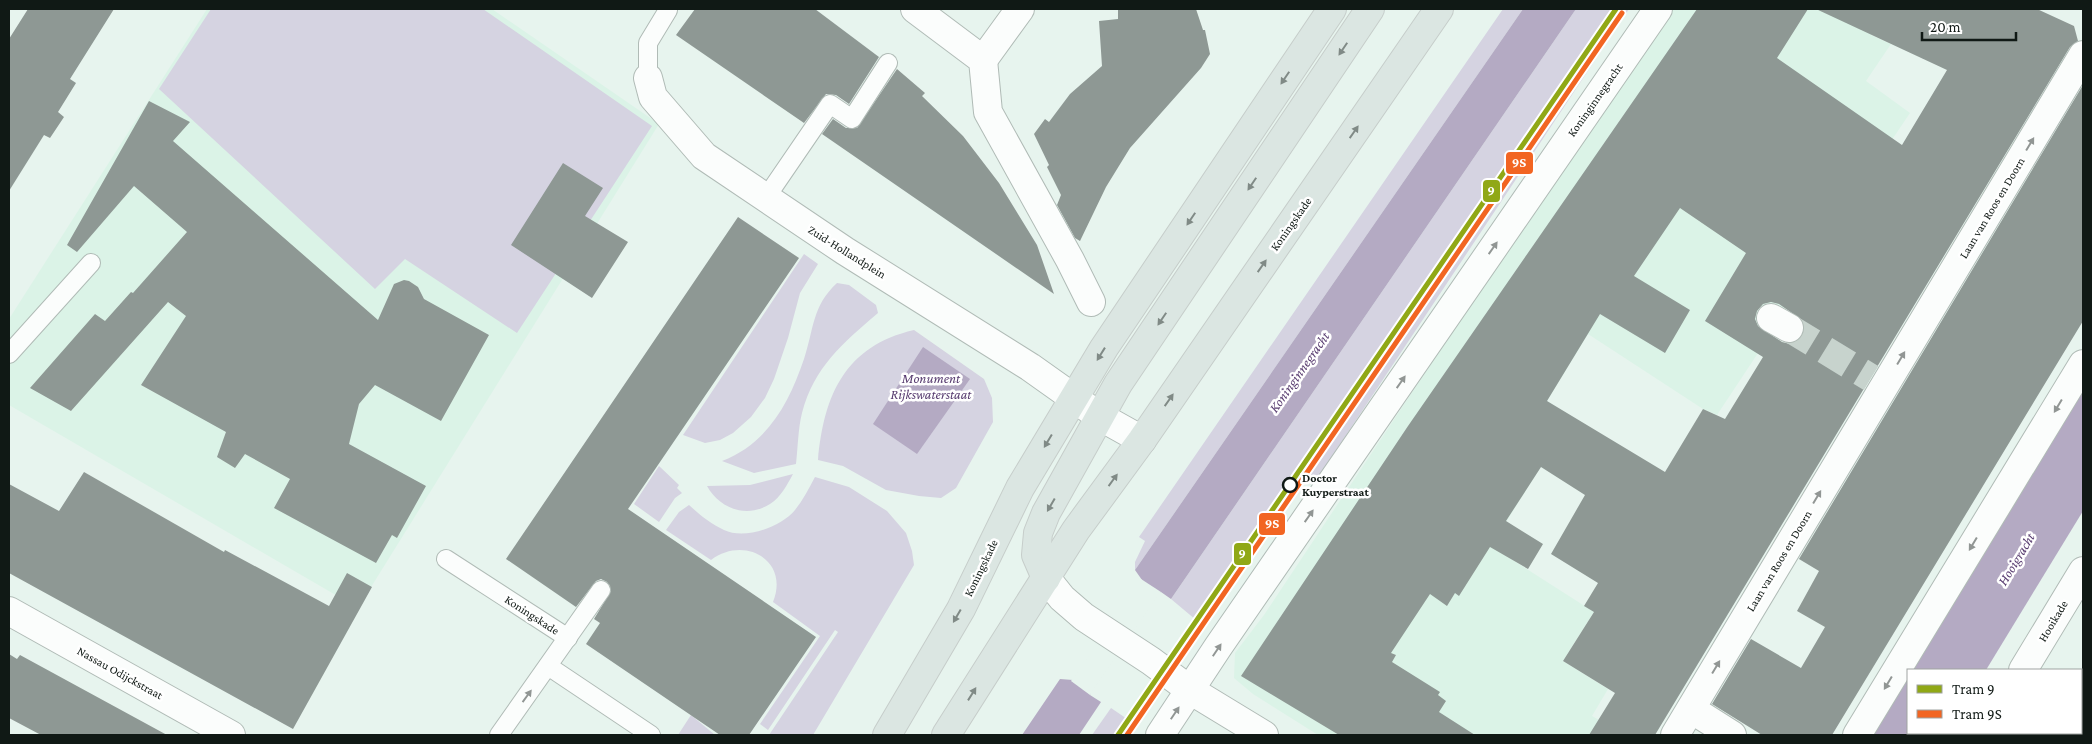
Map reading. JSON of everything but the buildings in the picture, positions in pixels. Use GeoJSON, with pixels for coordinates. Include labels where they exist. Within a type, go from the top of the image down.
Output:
{"type":"FeatureCollection","features":[{"type":"Feature","properties":{"kind":"main road","name":"Koningskade"},"geometry":{"type":"LineString","coordinates":[[887,735],[961,609],[1020,488],[1073,399],[1121,324],[1332,9]]}},
{"type":"Feature","properties":{"kind":"main road"},"geometry":{"type":"LineString","coordinates":[[1046,578],[1036,556],[1038,533],[1046,513],[1099,416],[1118,384],[1370,9]]}},
{"type":"Feature","properties":{"kind":"main road","name":"Koningskade"},"geometry":{"type":"LineString","coordinates":[[946,735],[1076,530],[1142,440],[1439,9]]}},
{"type":"Feature","properties":{"kind":"street"},"geometry":{"type":"LineString","coordinates":[[915,9],[983,60]]}},
{"type":"Feature","properties":{"kind":"street"},"geometry":{"type":"LineString","coordinates":[[1020,9],[983,60],[988,112],[1070,260],[1091,302]]}},
{"type":"Feature","properties":{"kind":"street","name":"Koninginnegracht"},"geometry":{"type":"LineString","coordinates":[[1160,735],[1658,9]]}},
{"type":"Feature","properties":{"kind":"street","name":"Laan van Roos en Doorn"},"geometry":{"type":"LineString","coordinates":[[1675,735],[1878,382],[2083,55]]}},
{"type":"Feature","properties":{"kind":"street","name":"Zuid-Hollandplein"},"geometry":{"type":"LineString","coordinates":[[648,78],[653,97],[704,156],[764,199],[845,252],[1030,366],[1073,399]]}},
{"type":"Feature","properties":{"kind":"street"},"geometry":{"type":"LineString","coordinates":[[1857,735],[2083,364]]}},
{"type":"Feature","properties":{"kind":"street"},"geometry":{"type":"LineString","coordinates":[[1073,399],[1142,440]]}},
{"type":"Feature","properties":{"kind":"street","name":"Hooikade"},"geometry":{"type":"LineString","coordinates":[[2024,669],[2083,571]]}},
{"type":"Feature","properties":{"kind":"street"},"geometry":{"type":"LineString","coordinates":[[1046,578],[1062,598],[1084,617],[1116,637],[1190,690],[1264,735]]}},
{"type":"Feature","properties":{"kind":"street","name":"Nassau Odijckstraat"},"geometry":{"type":"LineString","coordinates":[[9,611],[231,735]]}},
{"type":"Feature","properties":{"kind":"street"},"geometry":{"type":"LineString","coordinates":[[1691,709],[1732,735]]}},
{"type":"Feature","properties":{"kind":"lane"},"geometry":{"type":"LineString","coordinates":[[648,78],[648,42],[668,10]]}},
{"type":"Feature","properties":{"kind":"lane"},"geometry":{"type":"LineString","coordinates":[[764,199],[830,104],[852,119],[888,63]]}},
{"type":"Feature","properties":{"kind":"lane"},"geometry":{"type":"LineString","coordinates":[[9,354],[91,263]]}},
{"type":"Feature","properties":{"kind":"lane","name":"Koningskade"},"geometry":{"type":"LineString","coordinates":[[446,560],[568,638],[499,735]]}},
{"type":"Feature","properties":{"kind":"lane"},"geometry":{"type":"LineString","coordinates":[[568,638],[601,590]]}},
{"type":"Feature","properties":{"kind":"lane"},"geometry":{"type":"LineString","coordinates":[[548,666],[651,735]]}},
{"type":"Feature","properties":{"kind":"shaded area"},"geometry":{"type":"Polygon","coordinates":[[[207,9],[492,9],[659,124],[358,608],[9,405],[9,319],[207,9]]]}},
{"type":"Feature","properties":{"kind":"shaded area"},"geometry":{"type":"Polygon","coordinates":[[[211,9],[483,9],[652,126],[517,333],[405,259],[375,289],[159,89],[211,9]]]}},
{"type":"Feature","properties":{"kind":"shaded area"},"geometry":{"type":"Polygon","coordinates":[[[1503,9],[1523,9],[1135,570],[1135,562],[1145,541],[1139,537],[1503,9]]]}},
{"type":"Feature","properties":{"kind":"shaded area"},"geometry":{"type":"Polygon","coordinates":[[[1576,9],[1629,9],[1317,479],[1306,472],[1202,625],[1171,599],[1576,9]]]}},
{"type":"Feature","properties":{"kind":"shaded area"},"geometry":{"type":"Polygon","coordinates":[[[1667,9],[1884,9],[1871,35],[1891,44],[1866,81],[1910,113],[1862,184],[1791,303],[1717,415],[1703,409],[1588,334],[1547,401],[1572,417],[1491,546],[1594,612],[1563,661],[1608,689],[1592,716],[1625,735],[1318,735],[1253,694],[1234,678],[1235,653],[1264,615],[1667,9]]]}},
{"type":"Feature","properties":{"kind":"shaded area"},"geometry":{"type":"Polygon","coordinates":[[[804,254],[818,264],[800,293],[788,338],[774,379],[765,398],[751,417],[733,433],[720,440],[705,443],[683,435],[804,254]]]}},
{"type":"Feature","properties":{"kind":"shaded area"},"geometry":{"type":"Polygon","coordinates":[[[837,283],[849,285],[876,305],[878,313],[831,357],[814,382],[802,413],[796,464],[754,473],[722,461],[752,444],[775,420],[784,406],[798,375],[818,309],[837,283]]]}},
{"type":"Feature","properties":{"kind":"shaded area"},"geometry":{"type":"Polygon","coordinates":[[[914,330],[984,379],[992,398],[993,422],[956,488],[941,498],[886,490],[843,466],[818,460],[826,415],[842,377],[855,361],[871,348],[890,338],[914,330]]]}},
{"type":"Feature","properties":{"kind":"shaded area"},"geometry":{"type":"Polygon","coordinates":[[[659,466],[679,485],[677,488],[682,493],[675,498],[659,522],[634,504],[659,466]]]}},
{"type":"Feature","properties":{"kind":"shaded area"},"geometry":{"type":"Polygon","coordinates":[[[793,474],[774,501],[752,511],[734,509],[726,505],[712,494],[707,486],[750,485],[793,474]]]}},
{"type":"Feature","properties":{"kind":"shaded area"},"geometry":{"type":"Polygon","coordinates":[[[815,477],[849,487],[887,511],[906,533],[914,565],[813,735],[769,735],[838,632],[835,630],[768,730],[760,724],[820,636],[773,602],[777,587],[775,574],[770,564],[761,556],[750,551],[737,550],[724,553],[711,560],[666,530],[679,512],[689,505],[706,519],[724,530],[733,533],[752,533],[762,530],[781,522],[795,510],[815,477]]]}},
{"type":"Feature","properties":{"kind":"shaded area"},"geometry":{"type":"Polygon","coordinates":[[[1111,708],[1136,725],[1129,735],[1092,735],[1111,708]]]}},
{"type":"Feature","properties":{"kind":"shaded area"},"geometry":{"type":"Polygon","coordinates":[[[691,715],[715,735],[678,735],[691,715]]]}},
{"type":"Feature","properties":{"kind":"water"},"geometry":{"type":"Polygon","coordinates":[[[1523,9],[1576,9],[1171,599],[1161,592],[1159,593],[1091,692],[1090,695],[1101,702],[1079,735],[1022,735],[1060,679],[1073,680],[1142,580],[1135,570],[1523,9]]]}},
{"type":"Feature","properties":{"kind":"water","name":"Monument Rijkswaterstaat"},"geometry":{"type":"Polygon","coordinates":[[[923,347],[970,379],[917,454],[873,424],[923,347]]]}},
{"type":"Feature","properties":{"kind":"water","name":"Hooigracht"},"geometry":{"type":"Polygon","coordinates":[[[2083,385],[2083,511],[1987,669],[1912,669],[2083,385]]]}},
{"type":"Feature","properties":{"kind":"water"},"geometry":{"type":"Polygon","coordinates":[[[1907,677],[1907,734],[1948,734],[1947,735],[1872,735],[1907,677]]]}},
{"type":"Feature","properties":{"kind":"pier"},"geometry":{"type":"Polygon","coordinates":[[[1141,579],[1161,592],[1090,695],[1071,681],[1141,579]]]}},
{"type":"Feature","properties":{"kind":"tunnel"},"geometry":{"type":"LineString","coordinates":[[1789,328],[1871,378]]}},
{"type":"Feature","properties":{"kind":"tram line","name":"9"},"geometry":{"type":"LineString","coordinates":[[1118,735],[1616,9]]}},
{"type":"Feature","properties":{"kind":"tram line","name":"9S"},"geometry":{"type":"LineString","coordinates":[[1127,735],[1622,13]]}},
{"type":"Feature","properties":{"kind":"place","name":"Doctor Kuyperstraat"},"geometry":{"type":"Point","coordinates":[1290,485]}}]}
